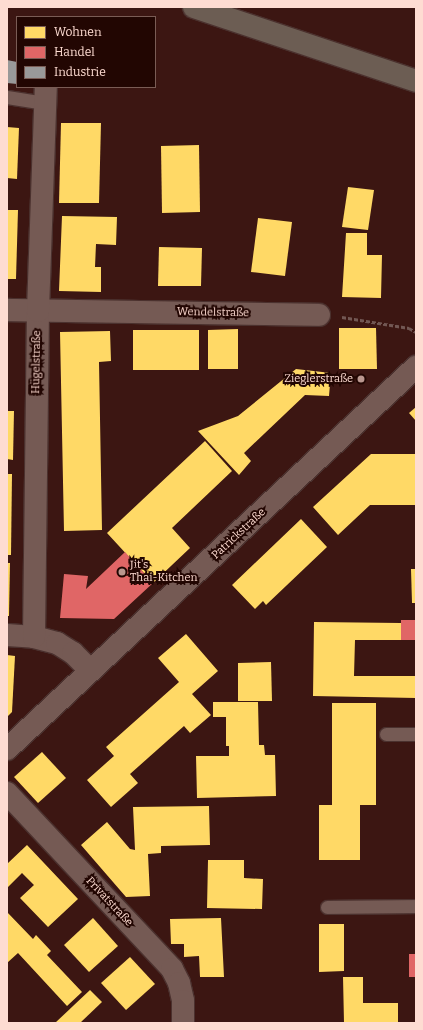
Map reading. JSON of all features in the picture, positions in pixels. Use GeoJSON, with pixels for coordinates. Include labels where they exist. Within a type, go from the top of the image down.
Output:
{"type":"FeatureCollection","features":[{"type":"Feature","properties":{"kind":"main road"},"geometry":{"type":"LineString","coordinates":[[194,7],[341,58],[416,81]]}},
{"type":"Feature","properties":{"kind":"main road"},"geometry":{"type":"LineString","coordinates":[[341,58],[416,96]]}},
{"type":"Feature","properties":{"kind":"street","name":"Hügelstraße"},"geometry":{"type":"LineString","coordinates":[[34,636],[38,311],[45,95]]}},
{"type":"Feature","properties":{"kind":"street","name":"Wendelstraße"},"geometry":{"type":"LineString","coordinates":[[7,310],[320,315]]}},
{"type":"Feature","properties":{"kind":"street","name":"Patrickstraße"},"geometry":{"type":"LineString","coordinates":[[7,749],[416,367]]}},
{"type":"Feature","properties":{"kind":"street"},"geometry":{"type":"LineString","coordinates":[[7,636],[34,636],[57,643],[73,653],[91,670]]}},
{"type":"Feature","properties":{"kind":"street","name":"Privatstraße"},"geometry":{"type":"LineString","coordinates":[[7,793],[172,969],[179,983],[183,1001],[183,1023]]}},
{"type":"Feature","properties":{"kind":"lane"},"geometry":{"type":"LineString","coordinates":[[7,97],[45,95]]}},
{"type":"Feature","properties":{"kind":"lane"},"geometry":{"type":"LineString","coordinates":[[386,734],[416,734]]}},
{"type":"Feature","properties":{"kind":"lane"},"geometry":{"type":"LineString","coordinates":[[327,908],[416,906]]}},
{"type":"Feature","properties":{"kind":"path"},"geometry":{"type":"LineString","coordinates":[[320,315],[368,320],[409,328],[416,332]]}},
{"type":"Feature","properties":{"kind":"building: Wohnen"},"geometry":{"type":"Polygon","coordinates":[[[61,123],[101,123],[99,203],[59,203],[61,123]]]}},
{"type":"Feature","properties":{"kind":"building: Wohnen"},"geometry":{"type":"Polygon","coordinates":[[[7,127],[19,128],[17,179],[7,178],[7,127]]]}},
{"type":"Feature","properties":{"kind":"building: Wohnen"},"geometry":{"type":"Polygon","coordinates":[[[199,145],[200,212],[162,213],[161,146],[199,145]]]}},
{"type":"Feature","properties":{"kind":"building: Wohnen"},"geometry":{"type":"Polygon","coordinates":[[[348,187],[374,190],[368,230],[342,227],[348,187]]]}},
{"type":"Feature","properties":{"kind":"building: Wohnen"},"geometry":{"type":"Polygon","coordinates":[[[7,210],[18,210],[16,279],[7,279],[7,210]]]}},
{"type":"Feature","properties":{"kind":"building: Wohnen"},"geometry":{"type":"Polygon","coordinates":[[[62,216],[117,217],[116,245],[96,244],[95,267],[101,267],[101,292],[59,291],[62,216]]]}},
{"type":"Feature","properties":{"kind":"building: Wohnen"},"geometry":{"type":"Polygon","coordinates":[[[258,218],[292,222],[285,276],[251,272],[258,218]]]}},
{"type":"Feature","properties":{"kind":"building: Wohnen"},"geometry":{"type":"Polygon","coordinates":[[[346,233],[367,233],[367,255],[382,255],[381,298],[342,297],[346,233]]]}},
{"type":"Feature","properties":{"kind":"building: Wohnen"},"geometry":{"type":"Polygon","coordinates":[[[159,247],[202,248],[201,286],[158,286],[159,247]]]}},
{"type":"Feature","properties":{"kind":"building: Wohnen"},"geometry":{"type":"Polygon","coordinates":[[[339,328],[376,328],[377,369],[339,369],[339,328]]]}},
{"type":"Feature","properties":{"kind":"building: Wohnen"},"geometry":{"type":"Polygon","coordinates":[[[238,329],[238,369],[208,369],[208,330],[238,329]]]}},
{"type":"Feature","properties":{"kind":"building: Wohnen"},"geometry":{"type":"Polygon","coordinates":[[[133,330],[199,330],[199,370],[133,370],[133,330]]]}},
{"type":"Feature","properties":{"kind":"building: Wohnen"},"geometry":{"type":"Polygon","coordinates":[[[110,331],[111,361],[99,362],[102,530],[64,531],[60,332],[110,331]]]}},
{"type":"Feature","properties":{"kind":"building: Wohnen"},"geometry":{"type":"Polygon","coordinates":[[[296,369],[331,373],[329,396],[305,395],[244,453],[251,461],[239,475],[198,431],[238,416],[296,369]]]}},
{"type":"Feature","properties":{"kind":"building: Wohnen"},"geometry":{"type":"Polygon","coordinates":[[[416,407],[416,421],[409,413],[416,407]]]}},
{"type":"Feature","properties":{"kind":"building: Wohnen"},"geometry":{"type":"Polygon","coordinates":[[[7,411],[14,411],[13,460],[7,459],[7,411]]]}},
{"type":"Feature","properties":{"kind":"building: Wohnen"},"geometry":{"type":"Polygon","coordinates":[[[205,441],[232,471],[172,528],[190,548],[153,583],[107,533],[205,441]]]}},
{"type":"Feature","properties":{"kind":"building: Wohnen"},"geometry":{"type":"Polygon","coordinates":[[[371,454],[416,454],[416,505],[370,505],[338,535],[313,507],[371,454]]]}},
{"type":"Feature","properties":{"kind":"building: Wohnen"},"geometry":{"type":"Polygon","coordinates":[[[7,474],[12,474],[11,555],[7,555],[7,474]]]}},
{"type":"Feature","properties":{"kind":"building: Wohnen"},"geometry":{"type":"Polygon","coordinates":[[[301,519],[327,547],[266,605],[263,601],[255,609],[232,585],[301,519]]]}},
{"type":"Feature","properties":{"kind":"building: Wohnen"},"geometry":{"type":"Polygon","coordinates":[[[7,563],[10,563],[9,616],[7,616],[7,563]]]}},
{"type":"Feature","properties":{"kind":"building: Wohnen"},"geometry":{"type":"Polygon","coordinates":[[[411,569],[416,569],[416,603],[412,603],[411,569]]]}},
{"type":"Feature","properties":{"kind":"building: Wohnen"},"geometry":{"type":"Polygon","coordinates":[[[314,622],[401,623],[401,640],[355,640],[354,676],[416,676],[416,698],[313,696],[314,622]]]}},
{"type":"Feature","properties":{"kind":"building: Wohnen"},"geometry":{"type":"Polygon","coordinates":[[[186,634],[218,671],[192,694],[211,715],[190,733],[184,726],[130,774],[138,783],[111,807],[87,780],[114,756],[106,747],[179,682],[158,658],[186,634]]]}},
{"type":"Feature","properties":{"kind":"building: Wohnen"},"geometry":{"type":"Polygon","coordinates":[[[7,655],[15,656],[12,712],[7,717],[7,655]]]}},
{"type":"Feature","properties":{"kind":"building: Wohnen"},"geometry":{"type":"Polygon","coordinates":[[[271,662],[272,701],[238,701],[238,663],[271,662]]]}},
{"type":"Feature","properties":{"kind":"building: Wohnen"},"geometry":{"type":"Polygon","coordinates":[[[213,702],[258,702],[259,745],[264,745],[265,755],[275,755],[276,796],[197,798],[196,756],[229,756],[229,746],[226,746],[226,717],[213,717],[213,702]]]}},
{"type":"Feature","properties":{"kind":"building: Wohnen"},"geometry":{"type":"Polygon","coordinates":[[[332,703],[376,703],[376,805],[360,805],[360,860],[319,860],[319,805],[332,805],[332,703]]]}},
{"type":"Feature","properties":{"kind":"building: Wohnen"},"geometry":{"type":"Polygon","coordinates":[[[42,752],[66,778],[38,803],[14,777],[42,752]]]}},
{"type":"Feature","properties":{"kind":"building: Wohnen"},"geometry":{"type":"Polygon","coordinates":[[[209,806],[210,845],[161,846],[161,853],[148,854],[150,896],[126,897],[81,845],[107,822],[130,849],[135,850],[133,807],[209,806]]]}},
{"type":"Feature","properties":{"kind":"building: Wohnen"},"geometry":{"type":"Polygon","coordinates":[[[27,845],[78,899],[48,927],[20,898],[34,885],[22,873],[7,888],[7,864],[27,845]]]}},
{"type":"Feature","properties":{"kind":"building: Wohnen"},"geometry":{"type":"Polygon","coordinates":[[[208,860],[244,860],[244,878],[263,879],[262,909],[207,908],[208,860]]]}},
{"type":"Feature","properties":{"kind":"building: Wohnen"},"geometry":{"type":"Polygon","coordinates":[[[7,912],[33,939],[36,935],[51,951],[47,955],[82,992],[67,1006],[18,953],[7,963],[7,912]]]}},
{"type":"Feature","properties":{"kind":"building: Wohnen"},"geometry":{"type":"Polygon","coordinates":[[[93,918],[118,946],[89,972],[64,945],[93,918]]]}},
{"type":"Feature","properties":{"kind":"building: Wohnen"},"geometry":{"type":"Polygon","coordinates":[[[221,918],[224,977],[200,977],[199,956],[184,957],[184,944],[171,944],[170,919],[221,918]]]}},
{"type":"Feature","properties":{"kind":"building: Wohnen"},"geometry":{"type":"Polygon","coordinates":[[[319,924],[344,924],[344,971],[319,972],[319,924]]]}},
{"type":"Feature","properties":{"kind":"building: Wohnen"},"geometry":{"type":"Polygon","coordinates":[[[130,957],[155,984],[126,1010],[101,983],[130,957]]]}},
{"type":"Feature","properties":{"kind":"building: Wohnen"},"geometry":{"type":"Polygon","coordinates":[[[343,977],[363,977],[363,1003],[398,1003],[398,1023],[344,1023],[343,977]]]}},
{"type":"Feature","properties":{"kind":"building: Wohnen"},"geometry":{"type":"Polygon","coordinates":[[[90,990],[102,1002],[80,1023],[55,1023],[90,990]]]}},
{"type":"Feature","properties":{"kind":"building: Handel"},"geometry":{"type":"Polygon","coordinates":[[[125,552],[153,583],[114,619],[60,618],[64,574],[88,576],[86,589],[125,552]]]}},
{"type":"Feature","properties":{"kind":"building: Handel"},"geometry":{"type":"Polygon","coordinates":[[[401,620],[416,620],[416,640],[401,640],[401,620]]]}},
{"type":"Feature","properties":{"kind":"building: Handel"},"geometry":{"type":"Polygon","coordinates":[[[409,954],[416,954],[416,977],[409,977],[409,954]]]}},
{"type":"Feature","properties":{"kind":"building: Industrie"},"geometry":{"type":"Polygon","coordinates":[[[7,60],[16,62],[16,84],[7,83],[7,60]]]}},
{"type":"Feature","properties":{"kind":"place","name":"Zieglerstraße"},"geometry":{"type":"Point","coordinates":[361,379]}},
{"type":"Feature","properties":{"kind":"place","name":"Jit's Thai-Kitchen"},"geometry":{"type":"Point","coordinates":[122,572]}}]}
